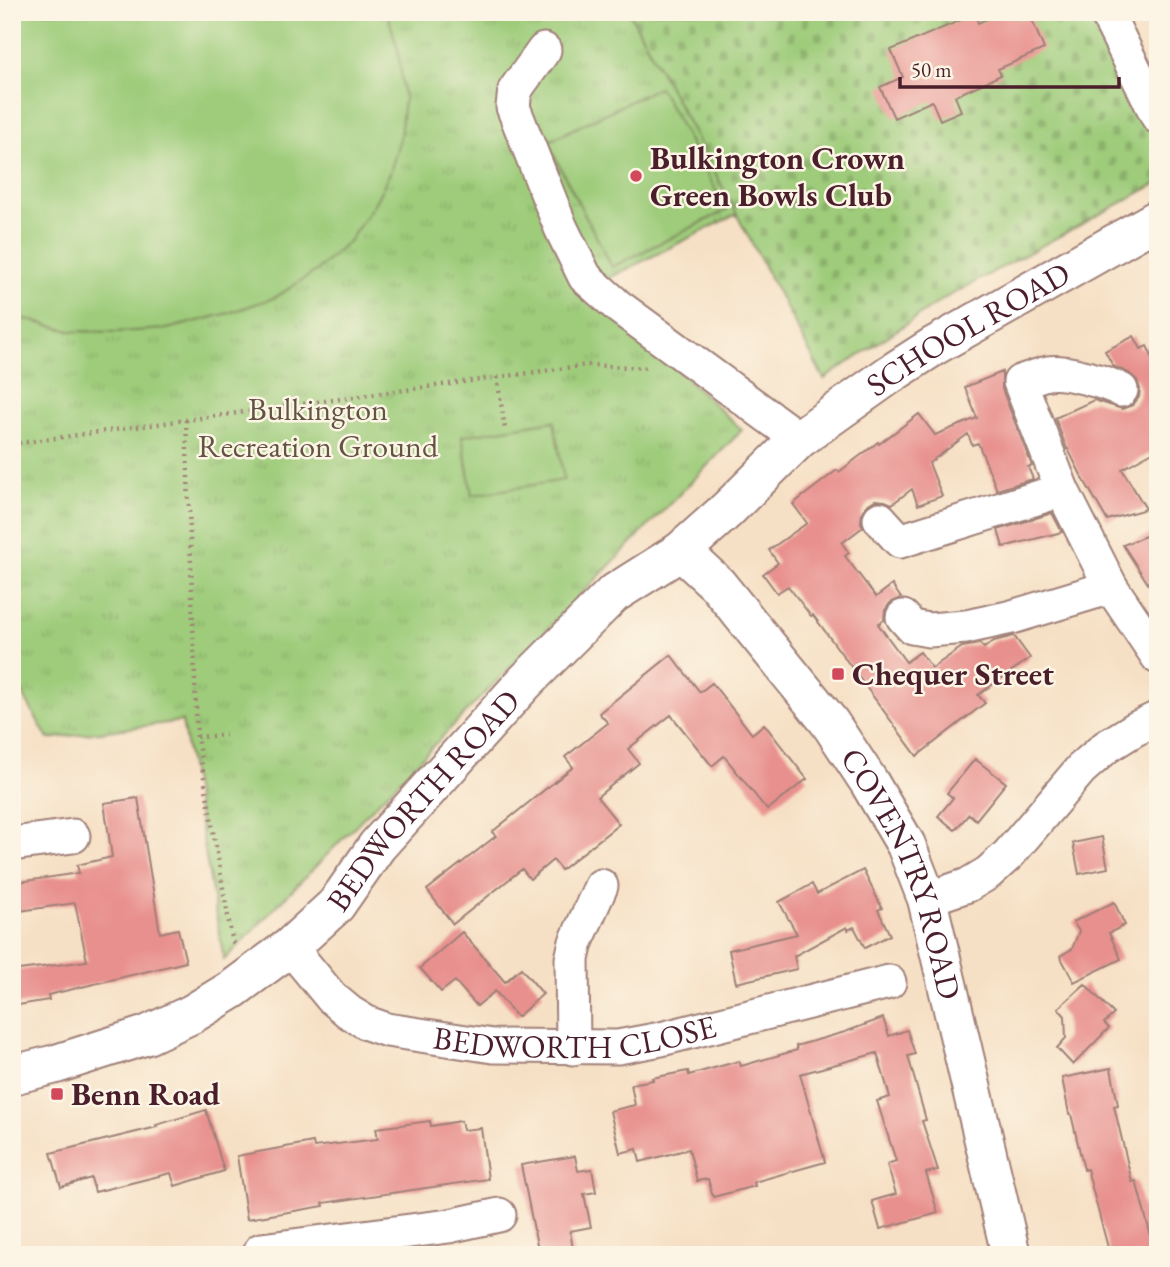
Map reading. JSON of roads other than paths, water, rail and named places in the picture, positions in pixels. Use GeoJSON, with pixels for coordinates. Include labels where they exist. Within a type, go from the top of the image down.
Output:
{"type":"FeatureCollection","features":[{"type":"Feature","properties":{"kind":"main road","name":"SCHOOL ROAD"},"geometry":{"type":"LineString","coordinates":[[793,445],[889,375],[934,346],[1158,219]]}},
{"type":"Feature","properties":{"kind":"main road","name":"BEDWORTH ROAD"},"geometry":{"type":"LineString","coordinates":[[12,1075],[147,1035],[192,1014],[233,989],[290,947],[336,905],[377,845],[524,683],[613,594],[681,551],[793,445]]}},
{"type":"Feature","properties":{"kind":"main road","name":"COVENTRY ROAD"},"geometry":{"type":"LineString","coordinates":[[681,551],[717,584],[830,723],[906,845],[927,899],[1011,1255]]}},
{"type":"Feature","properties":{"kind":"street"},"geometry":{"type":"LineString","coordinates":[[1106,12],[1158,117]]}},
{"type":"Feature","properties":{"kind":"street"},"geometry":{"type":"LineString","coordinates":[[544,50],[514,90],[513,107],[561,228],[585,277],[793,445]]}},
{"type":"Feature","properties":{"kind":"street"},"geometry":{"type":"LineString","coordinates":[[1121,390],[1083,377],[1050,373],[1020,382],[1062,490],[1111,587],[1158,657]]}},
{"type":"Feature","properties":{"kind":"street"},"geometry":{"type":"LineString","coordinates":[[880,519],[900,541],[1062,490]]}},
{"type":"Feature","properties":{"kind":"street"},"geometry":{"type":"LineString","coordinates":[[924,633],[1012,617],[1111,587]]}},
{"type":"Feature","properties":{"kind":"street"},"geometry":{"type":"LineString","coordinates":[[927,899],[968,885],[988,873],[1007,855],[1080,769],[1106,747],[1158,718]]}},
{"type":"Feature","properties":{"kind":"street"},"geometry":{"type":"LineString","coordinates":[[12,844],[73,836]]}},
{"type":"Feature","properties":{"kind":"street"},"geometry":{"type":"LineString","coordinates":[[573,1048],[572,959],[576,942],[601,886]]}},
{"type":"Feature","properties":{"kind":"street","name":"BEDWORTH CLOSE"},"geometry":{"type":"LineString","coordinates":[[290,947],[331,997],[348,1012],[367,1023],[387,1030],[493,1046],[618,1047],[661,1039],[889,982]]}},
{"type":"Feature","properties":{"kind":"street"},"geometry":{"type":"LineString","coordinates":[[261,1250],[452,1240],[499,1215]]}},
{"type":"Feature","properties":{"kind":"place","name":"Bulkington Crown Green Bowls Club"},"geometry":{"type":"Point","coordinates":[636,176]}},
{"type":"Feature","properties":{"kind":"place","name":"Chequer Street"},"geometry":{"type":"Point","coordinates":[838,674]}},
{"type":"Feature","properties":{"kind":"place","name":"Benn Road"},"geometry":{"type":"Point","coordinates":[57,1094]}},
{"type":"Feature","properties":{"kind":"park label","name":"Bulkington Recreation Ground"},"geometry":{"type":"Point","coordinates":[318,428]}}]}
